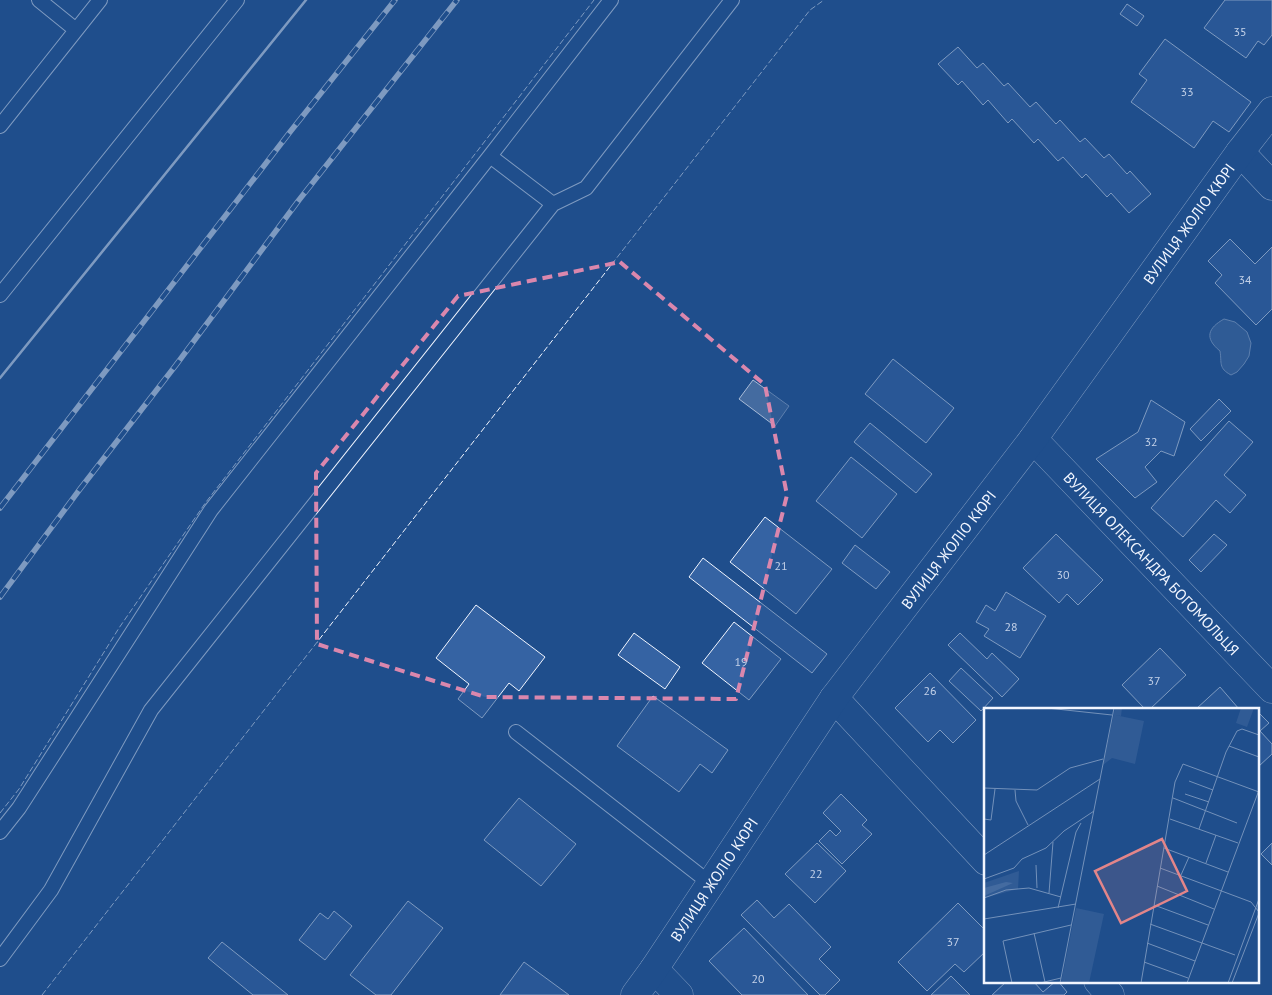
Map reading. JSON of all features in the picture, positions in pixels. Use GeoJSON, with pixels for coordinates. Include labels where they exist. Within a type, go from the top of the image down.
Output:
{"type":"FeatureCollection","features":[{"type":"Feature","properties":{"kind":"street","name":"ВУЛИЦЯ ЖОЛІО КЮРІ"},"geometry":{"type":"LineString","coordinates":[[635,995],[834,698],[1033,439],[1240,152],[1272,111]]}},
{"type":"Feature","properties":{"kind":"street"},"geometry":{"type":"LineString","coordinates":[[1240,152],[1272,186]]}},
{"type":"Feature","properties":{"kind":"street","name":"ВУЛИЦЯ ОЛЕКСАНДРА БОГОМОЛЬЦЯ"},"geometry":{"type":"LineString","coordinates":[[1033,439],[1272,689]]}},
{"type":"Feature","properties":{"kind":"street"},"geometry":{"type":"LineString","coordinates":[[834,698],[984,859]]}},
{"type":"Feature","properties":{"kind":"street"},"geometry":{"type":"LineString","coordinates":[[654,969],[679,995]]}},
{"type":"Feature","properties":{"kind":"street"},"geometry":{"type":"LineString","coordinates":[[1099,982],[1110,995]]}},
{"type":"Feature","properties":{"kind":"lane"},"geometry":{"type":"LineString","coordinates":[[39,0],[76,30]]}},
{"type":"Feature","properties":{"kind":"lane"},"geometry":{"type":"LineString","coordinates":[[0,126],[100,0]]}},
{"type":"Feature","properties":{"kind":"lane"},"geometry":{"type":"LineString","coordinates":[[0,295],[237,0]]}},
{"type":"Feature","properties":{"kind":"lane"},"geometry":{"type":"LineString","coordinates":[[0,832],[19,808],[212,510],[611,0]]}},
{"type":"Feature","properties":{"kind":"lane"},"geometry":{"type":"LineString","coordinates":[[0,959],[51,890],[150,710],[553,204],[586,188],[732,0]]}},
{"type":"Feature","properties":{"kind":"lane"},"geometry":{"type":"LineString","coordinates":[[490,156],[553,204]]}},
{"type":"Feature","properties":{"kind":"lane"},"geometry":{"type":"LineString","coordinates":[[516,732],[711,884]]}},
{"type":"Feature","properties":{"kind":"highlighted area"},"geometry":{"type":"Polygon","coordinates":[[[620,262],[765,385],[787,495],[736,699],[485,697],[317,644],[316,473],[458,296],[620,262]]]}},
{"type":"Feature","properties":{"kind":"water"},"geometry":{"type":"Polygon","coordinates":[[[1224,319],[1235,322],[1247,332],[1251,343],[1249,356],[1244,364],[1237,372],[1231,375],[1222,367],[1220,351],[1210,338],[1211,330],[1224,319]]]}},
{"type":"Feature","properties":{"kind":"water"},"geometry":{"type":"Polygon","coordinates":[[[753,380],[789,406],[775,426],[739,399],[753,380]]]}},
{"type":"Feature","properties":{"kind":"building"},"geometry":{"type":"Polygon","coordinates":[[[1225,0],[1272,0],[1272,35],[1264,45],[1258,41],[1246,58],[1204,28],[1225,0]]]}},
{"type":"Feature","properties":{"kind":"building"},"geometry":{"type":"Polygon","coordinates":[[[1127,4],[1144,16],[1137,26],[1120,14],[1127,4]]]}},
{"type":"Feature","properties":{"kind":"building"},"geometry":{"type":"Polygon","coordinates":[[[1165,39],[1251,102],[1229,132],[1213,121],[1194,148],[1131,102],[1147,80],[1139,74],[1165,39]]]}},
{"type":"Feature","properties":{"kind":"building"},"geometry":{"type":"Polygon","coordinates":[[[958,47],[977,68],[983,63],[1004,86],[1008,83],[1030,107],[1036,102],[1056,124],[1060,120],[1080,142],[1085,138],[1104,158],[1109,154],[1127,174],[1130,171],[1151,194],[1129,213],[1111,193],[1107,197],[1086,174],[1082,178],[1063,157],[1058,161],[1038,139],[1034,143],[1012,119],[1008,123],[988,100],[983,105],[962,81],[958,85],[938,64],[958,47]]]}},
{"type":"Feature","properties":{"kind":"building"},"geometry":{"type":"Polygon","coordinates":[[[1230,239],[1255,264],[1272,247],[1272,309],[1256,325],[1215,283],[1222,275],[1208,261],[1230,239]]]}},
{"type":"Feature","properties":{"kind":"building"},"geometry":{"type":"Polygon","coordinates":[[[893,359],[954,408],[926,443],[865,394],[893,359]]]}},
{"type":"Feature","properties":{"kind":"building"},"geometry":{"type":"Polygon","coordinates":[[[1219,399],[1231,411],[1201,441],[1190,429],[1219,399]]]}},
{"type":"Feature","properties":{"kind":"building"},"geometry":{"type":"Polygon","coordinates":[[[1151,400],[1185,422],[1174,456],[1161,451],[1145,467],[1157,482],[1135,498],[1096,459],[1138,432],[1151,400]]]}},
{"type":"Feature","properties":{"kind":"building"},"geometry":{"type":"Polygon","coordinates":[[[1229,421],[1253,442],[1224,475],[1246,495],[1230,513],[1216,500],[1183,537],[1151,508],[1229,421]]]}},
{"type":"Feature","properties":{"kind":"building"},"geometry":{"type":"Polygon","coordinates":[[[870,423],[932,474],[916,493],[854,442],[870,423]]]}},
{"type":"Feature","properties":{"kind":"building"},"geometry":{"type":"Polygon","coordinates":[[[851,457],[897,494],[862,538],[816,501],[851,457]]]}},
{"type":"Feature","properties":{"kind":"building"},"geometry":{"type":"Polygon","coordinates":[[[765,517],[832,569],[796,614],[730,562],[765,517]]]}},
{"type":"Feature","properties":{"kind":"building"},"geometry":{"type":"Polygon","coordinates":[[[1056,534],[1103,580],[1078,605],[1067,594],[1059,603],[1023,568],[1056,534]]]}},
{"type":"Feature","properties":{"kind":"building"},"geometry":{"type":"Polygon","coordinates":[[[1214,534],[1227,545],[1201,572],[1189,560],[1214,534]]]}},
{"type":"Feature","properties":{"kind":"building"},"geometry":{"type":"Polygon","coordinates":[[[855,545],[890,572],[876,589],[842,563],[855,545]]]}},
{"type":"Feature","properties":{"kind":"building"},"geometry":{"type":"Polygon","coordinates":[[[703,558],[827,654],[812,673],[689,577],[703,558]]]}},
{"type":"Feature","properties":{"kind":"building"},"geometry":{"type":"Polygon","coordinates":[[[1006,592],[1046,616],[1020,658],[984,636],[989,629],[976,622],[986,605],[995,611],[1006,592]]]}},
{"type":"Feature","properties":{"kind":"building"},"geometry":{"type":"Polygon","coordinates":[[[476,605],[545,657],[519,691],[509,683],[482,718],[458,699],[469,684],[436,658],[476,605]]]}},
{"type":"Feature","properties":{"kind":"building"},"geometry":{"type":"Polygon","coordinates":[[[734,622],[781,659],[749,700],[702,663],[734,622]]]}},
{"type":"Feature","properties":{"kind":"building"},"geometry":{"type":"Polygon","coordinates":[[[634,633],[680,667],[665,689],[618,655],[634,633]]]}},
{"type":"Feature","properties":{"kind":"building"},"geometry":{"type":"Polygon","coordinates":[[[960,633],[987,659],[992,653],[1019,679],[1002,697],[948,645],[960,633]]]}},
{"type":"Feature","properties":{"kind":"building"},"geometry":{"type":"Polygon","coordinates":[[[1160,648],[1186,675],[1151,708],[1144,708],[1122,685],[1160,648]]]}},
{"type":"Feature","properties":{"kind":"building"},"geometry":{"type":"Polygon","coordinates":[[[961,668],[993,698],[981,711],[949,681],[961,668]]]}},
{"type":"Feature","properties":{"kind":"building"},"geometry":{"type":"Polygon","coordinates":[[[930,673],[976,720],[953,743],[940,730],[928,742],[895,708],[930,673]]]}},
{"type":"Feature","properties":{"kind":"building"},"geometry":{"type":"Polygon","coordinates":[[[1220,687],[1238,708],[1197,708],[1220,687]]]}},
{"type":"Feature","properties":{"kind":"building"},"geometry":{"type":"Polygon","coordinates":[[[653,696],[728,750],[712,773],[700,764],[679,792],[617,746],[653,696]]]}},
{"type":"Feature","properties":{"kind":"building"},"geometry":{"type":"Polygon","coordinates":[[[1260,714],[1269,723],[1260,731],[1260,714]]]}},
{"type":"Feature","properties":{"kind":"building"},"geometry":{"type":"Polygon","coordinates":[[[1260,731],[1272,744],[1272,754],[1260,765],[1260,731]]]}},
{"type":"Feature","properties":{"kind":"building"},"geometry":{"type":"Polygon","coordinates":[[[841,794],[867,820],[862,825],[872,834],[842,864],[819,841],[830,830],[836,836],[841,831],[823,813],[841,794]]]}},
{"type":"Feature","properties":{"kind":"building"},"geometry":{"type":"Polygon","coordinates":[[[519,798],[576,844],[541,886],[484,840],[519,798]]]}},
{"type":"Feature","properties":{"kind":"building"},"geometry":{"type":"Polygon","coordinates":[[[817,843],[846,871],[815,903],[785,874],[817,843]]]}},
{"type":"Feature","properties":{"kind":"building"},"geometry":{"type":"Polygon","coordinates":[[[1272,843],[1272,865],[1261,854],[1272,843]]]}},
{"type":"Feature","properties":{"kind":"building"},"geometry":{"type":"Polygon","coordinates":[[[757,900],[774,918],[789,904],[831,947],[819,959],[840,980],[825,995],[820,995],[741,915],[757,900]]]}},
{"type":"Feature","properties":{"kind":"building"},"geometry":{"type":"Polygon","coordinates":[[[408,901],[443,928],[391,995],[376,995],[350,975],[408,901]]]}},
{"type":"Feature","properties":{"kind":"building"},"geometry":{"type":"Polygon","coordinates":[[[958,903],[984,929],[984,953],[964,972],[955,964],[927,991],[898,962],[958,903]]]}},
{"type":"Feature","properties":{"kind":"building"},"geometry":{"type":"Polygon","coordinates":[[[334,911],[352,926],[325,960],[299,940],[320,913],[328,919],[334,911]]]}},
{"type":"Feature","properties":{"kind":"building"},"geometry":{"type":"Polygon","coordinates":[[[744,928],[808,995],[742,995],[709,961],[744,928]]]}},
{"type":"Feature","properties":{"kind":"building"},"geometry":{"type":"Polygon","coordinates":[[[222,942],[288,995],[253,995],[208,958],[222,942]]]}},
{"type":"Feature","properties":{"kind":"building"},"geometry":{"type":"Polygon","coordinates":[[[524,962],[569,995],[500,995],[524,962]]]}},
{"type":"Feature","properties":{"kind":"building"},"geometry":{"type":"Polygon","coordinates":[[[951,976],[970,995],[931,995],[951,976]]]}},
{"type":"Feature","properties":{"kind":"building"},"geometry":{"type":"Polygon","coordinates":[[[1006,982],[1034,982],[1043,992],[1055,982],[1059,982],[1067,992],[1064,995],[992,995],[1006,982]]]}},
{"type":"Feature","properties":{"kind":"railway"},"geometry":{"type":"LineString","coordinates":[[0,508],[290,132],[395,0]]}},
{"type":"Feature","properties":{"kind":"railway"},"geometry":{"type":"LineString","coordinates":[[0,597],[299,200],[457,0]]}},
{"type":"Feature","properties":{"kind":"fence"},"geometry":{"type":"LineString","coordinates":[[0,813],[19,789],[119,628],[206,502],[594,0]]}},
{"type":"Feature","properties":{"kind":"fence"},"geometry":{"type":"LineString","coordinates":[[42,995],[810,10],[824,0]]}},
{"type":"Feature","properties":{"kind":"wall"},"geometry":{"type":"LineString","coordinates":[[0,378],[306,0]]}}]}
